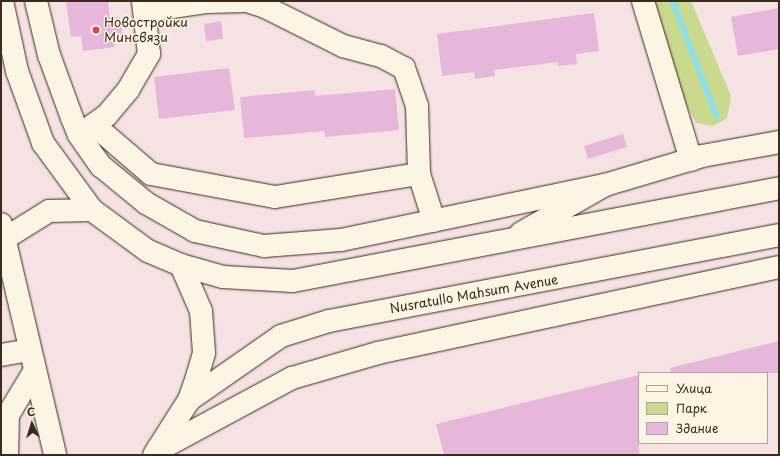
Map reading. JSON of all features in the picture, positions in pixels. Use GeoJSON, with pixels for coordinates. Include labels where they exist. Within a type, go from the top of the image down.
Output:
{"type":"FeatureCollection","features":[{"type":"Feature","properties":{"kind":"main road"},"geometry":{"type":"LineString","coordinates":[[2,1],[18,71],[43,143],[92,210],[148,251],[180,265],[223,277],[293,281],[505,242],[779,188]]}},
{"type":"Feature","properties":{"kind":"main road"},"geometry":{"type":"LineString","coordinates":[[36,1],[49,55],[86,130],[101,166],[140,199],[195,231],[264,246],[341,240],[434,222],[605,185],[692,160],[779,142]]}},
{"type":"Feature","properties":{"kind":"main road"},"geometry":{"type":"LineString","coordinates":[[86,130],[107,115],[128,90],[148,54],[144,6],[247,1],[265,7],[343,46],[381,56],[404,68],[417,106],[419,174],[434,222]]}},
{"type":"Feature","properties":{"kind":"main road"},"geometry":{"type":"LineString","coordinates":[[643,1],[692,160]]}},
{"type":"Feature","properties":{"kind":"main road"},"geometry":{"type":"LineString","coordinates":[[86,130],[151,174],[275,197],[419,174]]}},
{"type":"Feature","properties":{"kind":"main road"},"geometry":{"type":"LineString","coordinates":[[505,242],[605,185]]}},
{"type":"Feature","properties":{"kind":"main road"},"geometry":{"type":"LineString","coordinates":[[55,455],[34,372],[2,231],[49,211],[92,210]]}},
{"type":"Feature","properties":{"kind":"main road","name":"Nusratullo Mahsum Avenue"},"geometry":{"type":"LineString","coordinates":[[188,400],[281,336],[329,321],[779,235]]}},
{"type":"Feature","properties":{"kind":"main road"},"geometry":{"type":"LineString","coordinates":[[157,452],[188,400],[203,346],[201,311],[180,265]]}},
{"type":"Feature","properties":{"kind":"main road"},"geometry":{"type":"LineString","coordinates":[[157,452],[292,378],[306,373],[378,353],[779,267]]}},
{"type":"Feature","properties":{"kind":"main road"},"geometry":{"type":"LineString","coordinates":[[1,355],[30,350]]}},
{"type":"Feature","properties":{"kind":"main road"},"geometry":{"type":"LineString","coordinates":[[7,455],[8,415],[34,372]]}},
{"type":"Feature","properties":{"kind":"green space"},"geometry":{"type":"Polygon","coordinates":[[[647,1],[691,1],[731,96],[727,118],[713,126],[696,123],[676,85],[647,1]]]}},
{"type":"Feature","properties":{"kind":"building","name":"Новостройки Минсвязи"},"geometry":{"type":"Polygon","coordinates":[[[66,1],[108,1],[110,18],[120,17],[123,37],[113,38],[115,47],[83,51],[81,36],[71,37],[66,1]]]}},
{"type":"Feature","properties":{"kind":"building"},"geometry":{"type":"Polygon","coordinates":[[[779,8],[779,49],[738,56],[731,17],[779,8]]]}},
{"type":"Feature","properties":{"kind":"building"},"geometry":{"type":"Polygon","coordinates":[[[594,13],[599,51],[576,54],[577,64],[558,66],[558,62],[494,70],[495,76],[475,79],[474,72],[442,76],[437,34],[594,13]]]}},
{"type":"Feature","properties":{"kind":"building"},"geometry":{"type":"Polygon","coordinates":[[[221,21],[223,39],[206,41],[204,24],[221,21]]]}},
{"type":"Feature","properties":{"kind":"building"},"geometry":{"type":"Polygon","coordinates":[[[229,68],[235,110],[159,119],[154,77],[229,68]]]}},
{"type":"Feature","properties":{"kind":"building"},"geometry":{"type":"Polygon","coordinates":[[[395,89],[399,130],[325,137],[324,131],[244,138],[240,97],[315,90],[315,96],[395,89]]]}},
{"type":"Feature","properties":{"kind":"building"},"geometry":{"type":"Polygon","coordinates":[[[623,134],[627,147],[588,159],[584,146],[623,134]]]}},
{"type":"Feature","properties":{"kind":"building"},"geometry":{"type":"Polygon","coordinates":[[[779,341],[779,373],[671,372],[670,368],[779,341]]]}},
{"type":"Feature","properties":{"kind":"building"},"geometry":{"type":"Polygon","coordinates":[[[638,375],[639,455],[444,455],[436,424],[638,375]]]}},
{"type":"Feature","properties":{"kind":"waterway"},"geometry":{"type":"LineString","coordinates":[[673,1],[717,116]]}},
{"type":"Feature","properties":{"kind":"place","name":"Новостройки Минсвязи"},"geometry":{"type":"Point","coordinates":[96,30]}}]}
